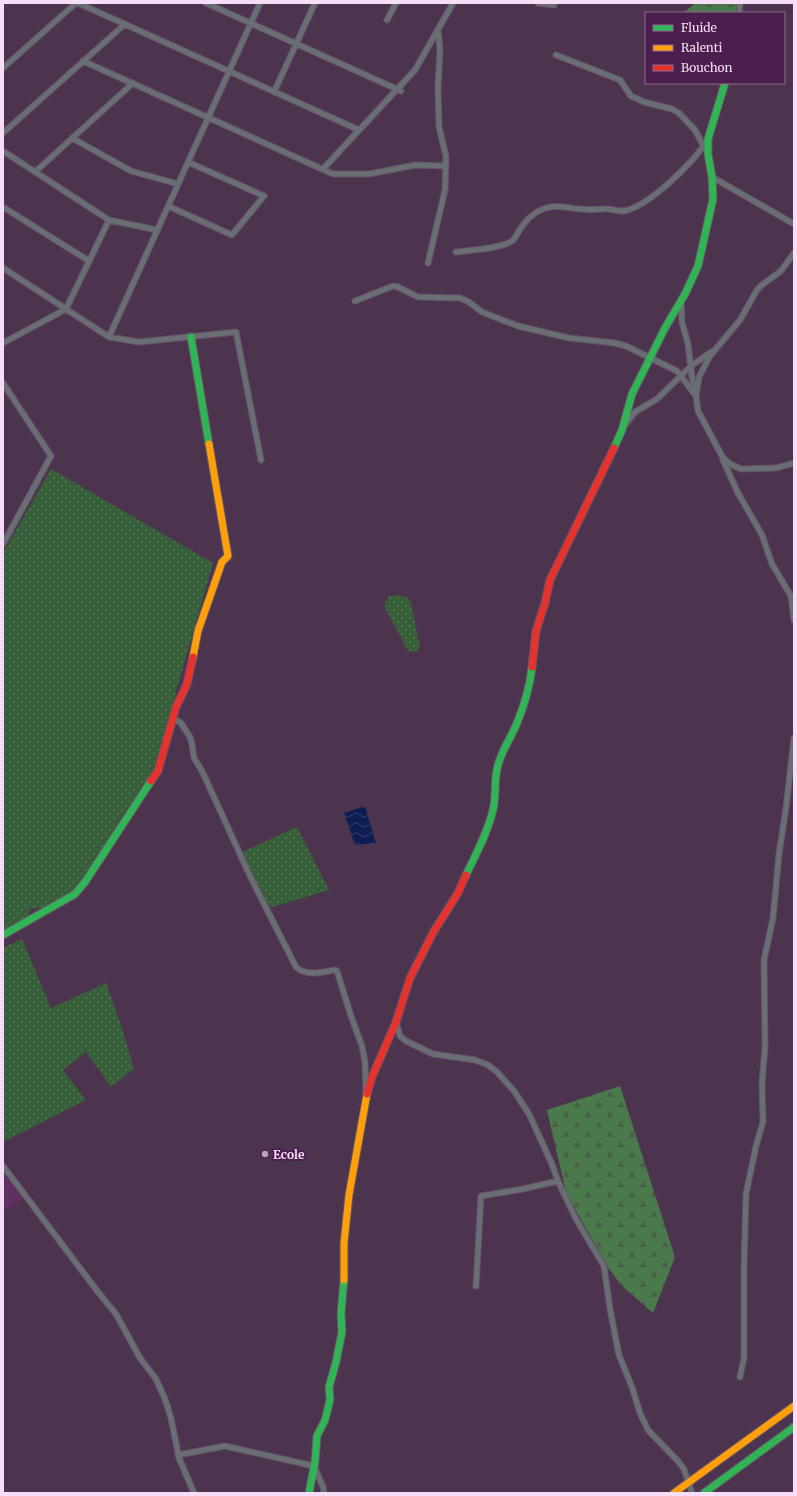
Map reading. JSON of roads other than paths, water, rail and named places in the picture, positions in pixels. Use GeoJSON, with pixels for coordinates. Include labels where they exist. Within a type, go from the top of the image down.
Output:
{"type":"FeatureCollection","features":[{"type":"Feature","properties":{"kind":"main road"},"geometry":{"type":"LineString","coordinates":[[309,1493],[317,1436],[325,1420],[330,1400],[329,1387],[342,1332],[341,1312],[349,1195],[366,1098],[372,1077],[396,1022],[410,978],[434,931],[458,893],[482,841],[493,812],[498,760],[517,723],[526,695],[531,674],[536,631],[550,580],[610,458],[622,430],[632,394],[650,357],[692,280],[701,256],[713,199],[708,140],[724,84]]}},
{"type":"Feature","properties":{"kind":"main road"},"geometry":{"type":"LineString","coordinates":[[3,935],[75,894],[85,882],[158,771],[176,707],[187,684],[198,631],[222,562],[228,556],[191,337]]}},
{"type":"Feature","properties":{"kind":"main road"},"geometry":{"type":"LineString","coordinates":[[674,1493],[794,1406]]}},
{"type":"Feature","properties":{"kind":"main road"},"geometry":{"type":"LineString","coordinates":[[704,1493],[794,1428]]}},
{"type":"Feature","properties":{"kind":"street"},"geometry":{"type":"LineString","coordinates":[[3,68],[77,3],[359,130]]}},
{"type":"Feature","properties":{"kind":"street"},"geometry":{"type":"LineString","coordinates":[[206,3],[399,90]]}},
{"type":"Feature","properties":{"kind":"street"},"geometry":{"type":"LineString","coordinates":[[109,337],[260,3]]}},
{"type":"Feature","properties":{"kind":"street"},"geometry":{"type":"LineString","coordinates":[[274,92],[315,3]]}},
{"type":"Feature","properties":{"kind":"street"},"geometry":{"type":"LineString","coordinates":[[387,20],[396,3]]}},
{"type":"Feature","properties":{"kind":"street"},"geometry":{"type":"LineString","coordinates":[[323,169],[399,90],[415,70],[453,3]]}},
{"type":"Feature","properties":{"kind":"street"},"geometry":{"type":"LineString","coordinates":[[538,3],[554,5]]}},
{"type":"Feature","properties":{"kind":"street"},"geometry":{"type":"LineString","coordinates":[[3,133],[125,24]]}},
{"type":"Feature","properties":{"kind":"street"},"geometry":{"type":"LineString","coordinates":[[428,263],[445,190],[446,156],[439,127],[438,87],[440,49],[438,29]]}},
{"type":"Feature","properties":{"kind":"street"},"geometry":{"type":"LineString","coordinates":[[556,55],[620,80],[631,96],[644,102],[672,109],[679,113],[694,130],[708,154]]}},
{"type":"Feature","properties":{"kind":"street"},"geometry":{"type":"LineString","coordinates":[[83,61],[333,174],[369,174],[415,165],[446,166]]}},
{"type":"Feature","properties":{"kind":"street"},"geometry":{"type":"LineString","coordinates":[[35,172],[133,83]]}},
{"type":"Feature","properties":{"kind":"street"},"geometry":{"type":"LineString","coordinates":[[72,138],[130,171],[178,184]]}},
{"type":"Feature","properties":{"kind":"street"},"geometry":{"type":"LineString","coordinates":[[456,252],[482,250],[507,244],[514,240],[523,223],[530,216],[542,209],[563,206],[580,209],[621,211],[636,207],[649,199],[676,176],[704,147],[708,140]]}},
{"type":"Feature","properties":{"kind":"street"},"geometry":{"type":"LineString","coordinates":[[3,151],[108,220],[158,230]]}},
{"type":"Feature","properties":{"kind":"street"},"geometry":{"type":"LineString","coordinates":[[168,206],[232,234],[264,196],[188,162]]}},
{"type":"Feature","properties":{"kind":"street"},"geometry":{"type":"LineString","coordinates":[[712,177],[794,224]]}},
{"type":"Feature","properties":{"kind":"street"},"geometry":{"type":"LineString","coordinates":[[3,207],[89,261]]}},
{"type":"Feature","properties":{"kind":"street"},"geometry":{"type":"LineString","coordinates":[[3,343],[66,309],[108,220]]}},
{"type":"Feature","properties":{"kind":"street"},"geometry":{"type":"LineString","coordinates":[[696,396],[699,377],[710,356],[740,320],[757,290],[781,271],[794,253]]}},
{"type":"Feature","properties":{"kind":"street"},"geometry":{"type":"LineString","coordinates":[[3,268],[109,337],[139,342],[236,332],[260,460]]}},
{"type":"Feature","properties":{"kind":"street"},"geometry":{"type":"LineString","coordinates":[[355,301],[393,286],[418,297],[460,298],[495,318],[518,326],[569,338],[615,343],[626,346],[677,371],[696,396]]}},
{"type":"Feature","properties":{"kind":"street"},"geometry":{"type":"LineString","coordinates":[[681,301],[682,322],[688,344],[698,411],[723,458],[738,493],[762,535],[772,564],[790,596],[794,620]]}},
{"type":"Feature","properties":{"kind":"street"},"geometry":{"type":"LineString","coordinates":[[622,430],[634,412],[657,399],[691,366],[719,347]]}},
{"type":"Feature","properties":{"kind":"street"},"geometry":{"type":"LineString","coordinates":[[3,383],[50,456],[3,544]]}},
{"type":"Feature","properties":{"kind":"street"},"geometry":{"type":"LineString","coordinates":[[723,458],[730,464],[741,469],[776,468],[794,463]]}},
{"type":"Feature","properties":{"kind":"street"},"geometry":{"type":"LineString","coordinates":[[173,718],[181,724],[190,737],[194,758],[202,771],[250,876],[296,967],[310,974],[337,970],[366,1062],[366,1098]]}},
{"type":"Feature","properties":{"kind":"street"},"geometry":{"type":"LineString","coordinates":[[740,1377],[744,1358],[746,1194],[756,1146],[763,1122],[762,1083],[765,1048],[764,960],[773,918],[779,854],[794,738]]}},
{"type":"Feature","properties":{"kind":"street"},"geometry":{"type":"LineString","coordinates":[[396,1022],[400,1036],[406,1041],[434,1054],[475,1060],[488,1065],[497,1072],[514,1091],[529,1114],[576,1218],[604,1266],[610,1309],[619,1355],[632,1387],[640,1413],[648,1430],[684,1469],[692,1493]]}},
{"type":"Feature","properties":{"kind":"street"},"geometry":{"type":"LineString","coordinates":[[3,1166],[116,1314],[140,1358],[156,1378],[171,1418],[182,1468],[194,1493]]}},
{"type":"Feature","properties":{"kind":"street"},"geometry":{"type":"LineString","coordinates":[[476,1286],[481,1196],[558,1181]]}},
{"type":"Feature","properties":{"kind":"street"},"geometry":{"type":"LineString","coordinates":[[178,1455],[226,1446],[314,1466],[324,1493]]}},
{"type":"Feature","properties":{"kind":"water"},"geometry":{"type":"Polygon","coordinates":[[[365,806],[376,843],[355,845],[344,813],[365,806]]]}},
{"type":"Feature","properties":{"kind":"place","name":"Ecole"},"geometry":{"type":"Point","coordinates":[265,1154]}}]}
